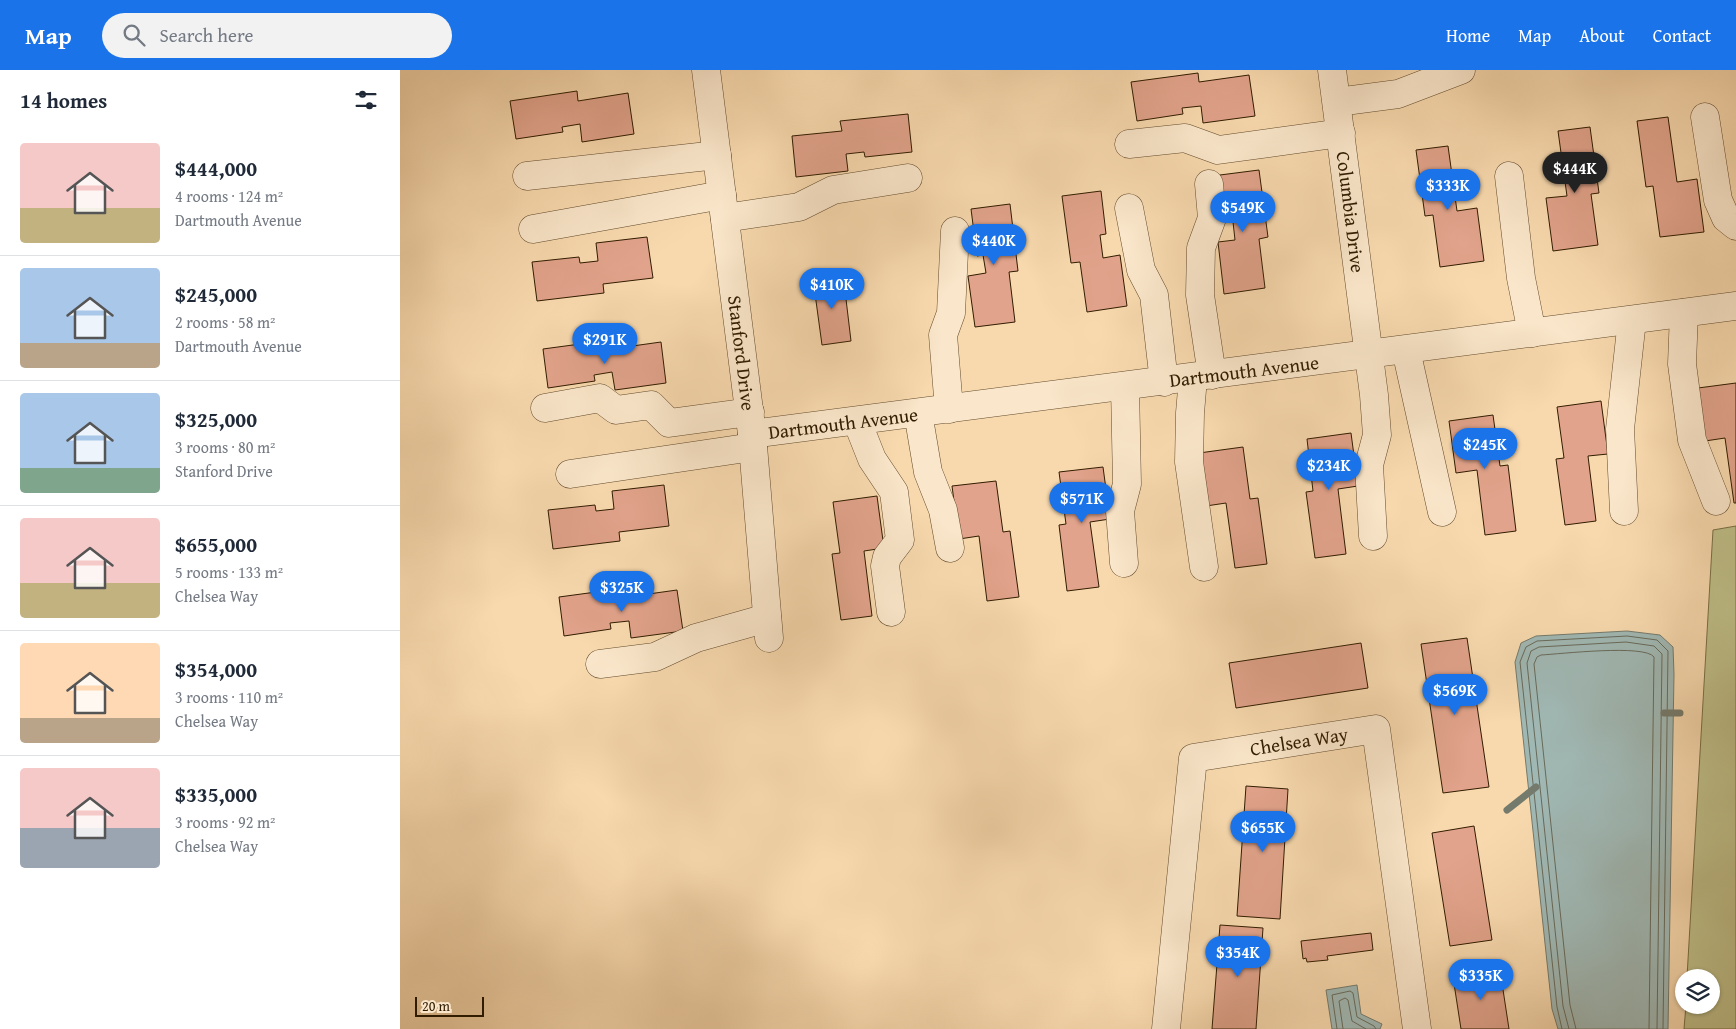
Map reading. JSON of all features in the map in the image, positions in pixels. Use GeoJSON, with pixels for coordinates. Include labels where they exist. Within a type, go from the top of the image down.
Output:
{"type":"FeatureCollection","features":[{"type":"Feature","properties":{"kind":"street","name":"Stanford Drive"},"geometry":{"type":"LineString","coordinates":[[600,664],[655,657],[696,638],[768,628],[752,431],[706,70]]}},
{"type":"Feature","properties":{"kind":"street","name":"Columbia Drive"},"geometry":{"type":"LineString","coordinates":[[1332,70],[1370,355],[1376,435],[1369,465],[1372,536]]}},
{"type":"Feature","properties":{"kind":"street"},"geometry":{"type":"LineString","coordinates":[[1337,102],[1398,94],[1461,70]]}},
{"type":"Feature","properties":{"kind":"street"},"geometry":{"type":"LineString","coordinates":[[1705,117],[1718,200],[1726,218],[1736,226]]}},
{"type":"Feature","properties":{"kind":"street"},"geometry":{"type":"LineString","coordinates":[[1129,144],[1185,138],[1218,150],[1341,133]]}},
{"type":"Feature","properties":{"kind":"street"},"geometry":{"type":"LineString","coordinates":[[527,176],[717,156]]}},
{"type":"Feature","properties":{"kind":"street"},"geometry":{"type":"LineString","coordinates":[[1510,176],[1521,278],[1532,333]]}},
{"type":"Feature","properties":{"kind":"street"},"geometry":{"type":"LineString","coordinates":[[534,229],[724,207],[799,208],[833,190],[908,178]]}},
{"type":"Feature","properties":{"kind":"street"},"geometry":{"type":"LineString","coordinates":[[1204,567],[1189,462],[1190,413],[1203,376],[1200,294],[1201,248],[1212,218],[1209,184]]}},
{"type":"Feature","properties":{"kind":"street"},"geometry":{"type":"LineString","coordinates":[[1129,208],[1142,270],[1154,295],[1164,382]]}},
{"type":"Feature","properties":{"kind":"street"},"geometry":{"type":"LineString","coordinates":[[949,409],[943,335],[952,313],[955,231]]}},
{"type":"Feature","properties":{"kind":"street","name":"Dartmouth Avenue"},"geometry":{"type":"LineString","coordinates":[[752,431],[858,421],[1736,306]]}},
{"type":"Feature","properties":{"kind":"street"},"geometry":{"type":"LineString","coordinates":[[1684,313],[1682,364],[1692,440],[1716,501]]}},
{"type":"Feature","properties":{"kind":"street"},"geometry":{"type":"LineString","coordinates":[[1624,511],[1620,429],[1632,320]]}},
{"type":"Feature","properties":{"kind":"street"},"geometry":{"type":"LineString","coordinates":[[1406,350],[1442,512]]}},
{"type":"Feature","properties":{"kind":"street"},"geometry":{"type":"LineString","coordinates":[[1124,563],[1120,511],[1127,484],[1125,386]]}},
{"type":"Feature","properties":{"kind":"street"},"geometry":{"type":"LineString","coordinates":[[545,408],[600,398],[616,410],[651,405],[669,423],[752,431]]}},
{"type":"Feature","properties":{"kind":"street"},"geometry":{"type":"LineString","coordinates":[[918,413],[928,472],[943,510],[950,548]]}},
{"type":"Feature","properties":{"kind":"street"},"geometry":{"type":"LineString","coordinates":[[858,421],[872,460],[894,492],[900,540],[887,557],[885,566],[891,612]]}},
{"type":"Feature","properties":{"kind":"street"},"geometry":{"type":"LineString","coordinates":[[570,474],[752,431]]}},
{"type":"Feature","properties":{"kind":"street","name":"Chelsea Way"},"geometry":{"type":"LineString","coordinates":[[1166,1029],[1193,758],[1376,729],[1417,1029]]}},
{"type":"Feature","properties":{"kind":"green space"},"geometry":{"type":"Polygon","coordinates":[[[1736,526],[1736,1029],[1684,1029],[1685,1014],[1720,1014],[1720,969],[1687,969],[1713,530],[1736,526]]]}},
{"type":"Feature","properties":{"kind":"water"},"geometry":{"type":"Polygon","coordinates":[[[1627,631],[1660,635],[1673,647],[1668,1029],[1558,1029],[1552,1009],[1515,662],[1521,643],[1536,636],[1627,631]]]}},
{"type":"Feature","properties":{"kind":"water"},"geometry":{"type":"Polygon","coordinates":[[[1357,985],[1361,1014],[1382,1024],[1380,1029],[1332,1029],[1326,990],[1357,985]]]}},
{"type":"Feature","properties":{"kind":"building"},"geometry":{"type":"Polygon","coordinates":[[[1198,73],[1199,82],[1249,75],[1255,116],[1203,123],[1201,106],[1182,108],[1183,114],[1137,121],[1131,82],[1198,73]]]}},
{"type":"Feature","properties":{"kind":"building"},"geometry":{"type":"Polygon","coordinates":[[[577,91],[578,101],[628,93],[634,134],[582,142],[580,124],[562,127],[563,132],[516,139],[510,101],[577,91]]]}},
{"type":"Feature","properties":{"kind":"building"},"geometry":{"type":"Polygon","coordinates":[[[908,114],[912,152],[865,157],[864,152],[846,154],[848,171],[796,177],[792,136],[842,131],[840,121],[908,114]]]}},
{"type":"Feature","properties":{"kind":"building"},"geometry":{"type":"Polygon","coordinates":[[[1668,117],[1677,182],[1697,179],[1704,232],[1660,237],[1653,186],[1646,187],[1637,121],[1668,117]]]}},
{"type":"Feature","properties":{"kind":"building"},"geometry":{"type":"Polygon","coordinates":[[[1590,127],[1599,193],[1591,194],[1598,245],[1553,251],[1546,198],[1567,196],[1558,131],[1590,127]]]}},
{"type":"Feature","properties":{"kind":"building"},"geometry":{"type":"Polygon","coordinates":[[[1448,146],[1457,211],[1477,208],[1484,261],[1440,267],[1433,215],[1425,216],[1416,150],[1448,146]]]}},
{"type":"Feature","properties":{"kind":"building"},"geometry":{"type":"Polygon","coordinates":[[[1259,170],[1268,237],[1259,239],[1265,288],[1224,294],[1218,242],[1235,240],[1233,222],[1227,222],[1220,175],[1259,170]]]}},
{"type":"Feature","properties":{"kind":"building"},"geometry":{"type":"Polygon","coordinates":[[[1101,191],[1106,234],[1100,235],[1103,258],[1120,255],[1127,306],[1087,312],[1080,262],[1071,263],[1062,196],[1101,191]]]}},
{"type":"Feature","properties":{"kind":"building"},"geometry":{"type":"Polygon","coordinates":[[[1010,204],[1018,271],[1009,272],[1015,322],[975,327],[968,276],[986,273],[983,255],[977,256],[971,209],[1010,204]]]}},
{"type":"Feature","properties":{"kind":"building"},"geometry":{"type":"Polygon","coordinates":[[[647,237],[653,278],[603,284],[604,293],[537,301],[532,262],[579,257],[580,263],[598,261],[596,243],[647,237]]]}},
{"type":"Feature","properties":{"kind":"building"},"geometry":{"type":"Polygon","coordinates":[[[843,274],[851,341],[822,345],[813,279],[843,274]]]}},
{"type":"Feature","properties":{"kind":"building"},"geometry":{"type":"Polygon","coordinates":[[[610,340],[611,349],[661,342],[666,383],[615,390],[612,372],[594,375],[595,381],[548,388],[543,349],[610,340]]]}},
{"type":"Feature","properties":{"kind":"building"},"geometry":{"type":"Polygon","coordinates":[[[1736,383],[1736,503],[1734,503],[1725,438],[1705,441],[1698,388],[1736,383]]]}},
{"type":"Feature","properties":{"kind":"building"},"geometry":{"type":"Polygon","coordinates":[[[1601,401],[1608,454],[1588,456],[1596,521],[1565,525],[1556,459],[1564,458],[1557,407],[1601,401]]]}},
{"type":"Feature","properties":{"kind":"building"},"geometry":{"type":"Polygon","coordinates":[[[1493,415],[1500,466],[1508,465],[1516,531],[1485,535],[1477,470],[1456,473],[1449,421],[1493,415]]]}},
{"type":"Feature","properties":{"kind":"building"},"geometry":{"type":"Polygon","coordinates":[[[1351,433],[1358,486],[1338,489],[1346,554],[1315,558],[1306,492],[1313,491],[1307,439],[1351,433]]]}},
{"type":"Feature","properties":{"kind":"building"},"geometry":{"type":"Polygon","coordinates":[[[1243,447],[1250,499],[1258,498],[1267,564],[1235,568],[1226,503],[1206,506],[1199,453],[1243,447]]]}},
{"type":"Feature","properties":{"kind":"building"},"geometry":{"type":"Polygon","coordinates":[[[1103,467],[1110,519],[1090,522],[1099,587],[1067,591],[1059,525],[1066,524],[1059,472],[1103,467]]]}},
{"type":"Feature","properties":{"kind":"building"},"geometry":{"type":"Polygon","coordinates":[[[996,481],[1003,532],[1010,531],[1019,597],[987,601],[979,536],[959,539],[952,486],[996,481]]]}},
{"type":"Feature","properties":{"kind":"building"},"geometry":{"type":"Polygon","coordinates":[[[664,485],[669,526],[619,532],[620,541],[553,549],[548,510],[595,505],[596,511],[614,509],[612,491],[664,485]]]}},
{"type":"Feature","properties":{"kind":"building"},"geometry":{"type":"Polygon","coordinates":[[[877,496],[884,548],[864,551],[872,616],[841,620],[832,554],[840,553],[833,502],[877,496]]]}},
{"type":"Feature","properties":{"kind":"building"},"geometry":{"type":"Polygon","coordinates":[[[626,588],[627,597],[677,590],[683,631],[631,638],[629,621],[610,623],[611,629],[564,636],[559,597],[626,588]]]}},
{"type":"Feature","properties":{"kind":"building"},"geometry":{"type":"Polygon","coordinates":[[[1467,638],[1489,787],[1443,793],[1421,644],[1467,638]]]}},
{"type":"Feature","properties":{"kind":"building"},"geometry":{"type":"Polygon","coordinates":[[[1361,643],[1368,688],[1236,708],[1229,663],[1361,643]]]}},
{"type":"Feature","properties":{"kind":"building"},"geometry":{"type":"Polygon","coordinates":[[[1246,786],[1288,789],[1280,919],[1237,916],[1246,786]]]}},
{"type":"Feature","properties":{"kind":"building"},"geometry":{"type":"Polygon","coordinates":[[[1474,826],[1492,940],[1450,946],[1432,833],[1474,826]]]}},
{"type":"Feature","properties":{"kind":"building"},"geometry":{"type":"Polygon","coordinates":[[[1220,925],[1263,928],[1256,1029],[1212,1029],[1220,925]]]}},
{"type":"Feature","properties":{"kind":"building"},"geometry":{"type":"Polygon","coordinates":[[[1371,933],[1373,950],[1327,956],[1328,960],[1307,962],[1306,958],[1303,959],[1301,941],[1371,933]]]}},
{"type":"Feature","properties":{"kind":"building"},"geometry":{"type":"Polygon","coordinates":[[[1500,970],[1509,1029],[1461,1029],[1453,977],[1500,970]]]}},
{"type":"Feature","properties":{"kind":"waterway"},"geometry":{"type":"LineString","coordinates":[[1664,713],[1680,713]]}},
{"type":"Feature","properties":{"kind":"waterway"},"geometry":{"type":"LineString","coordinates":[[1507,810],[1536,787]]}}]}
